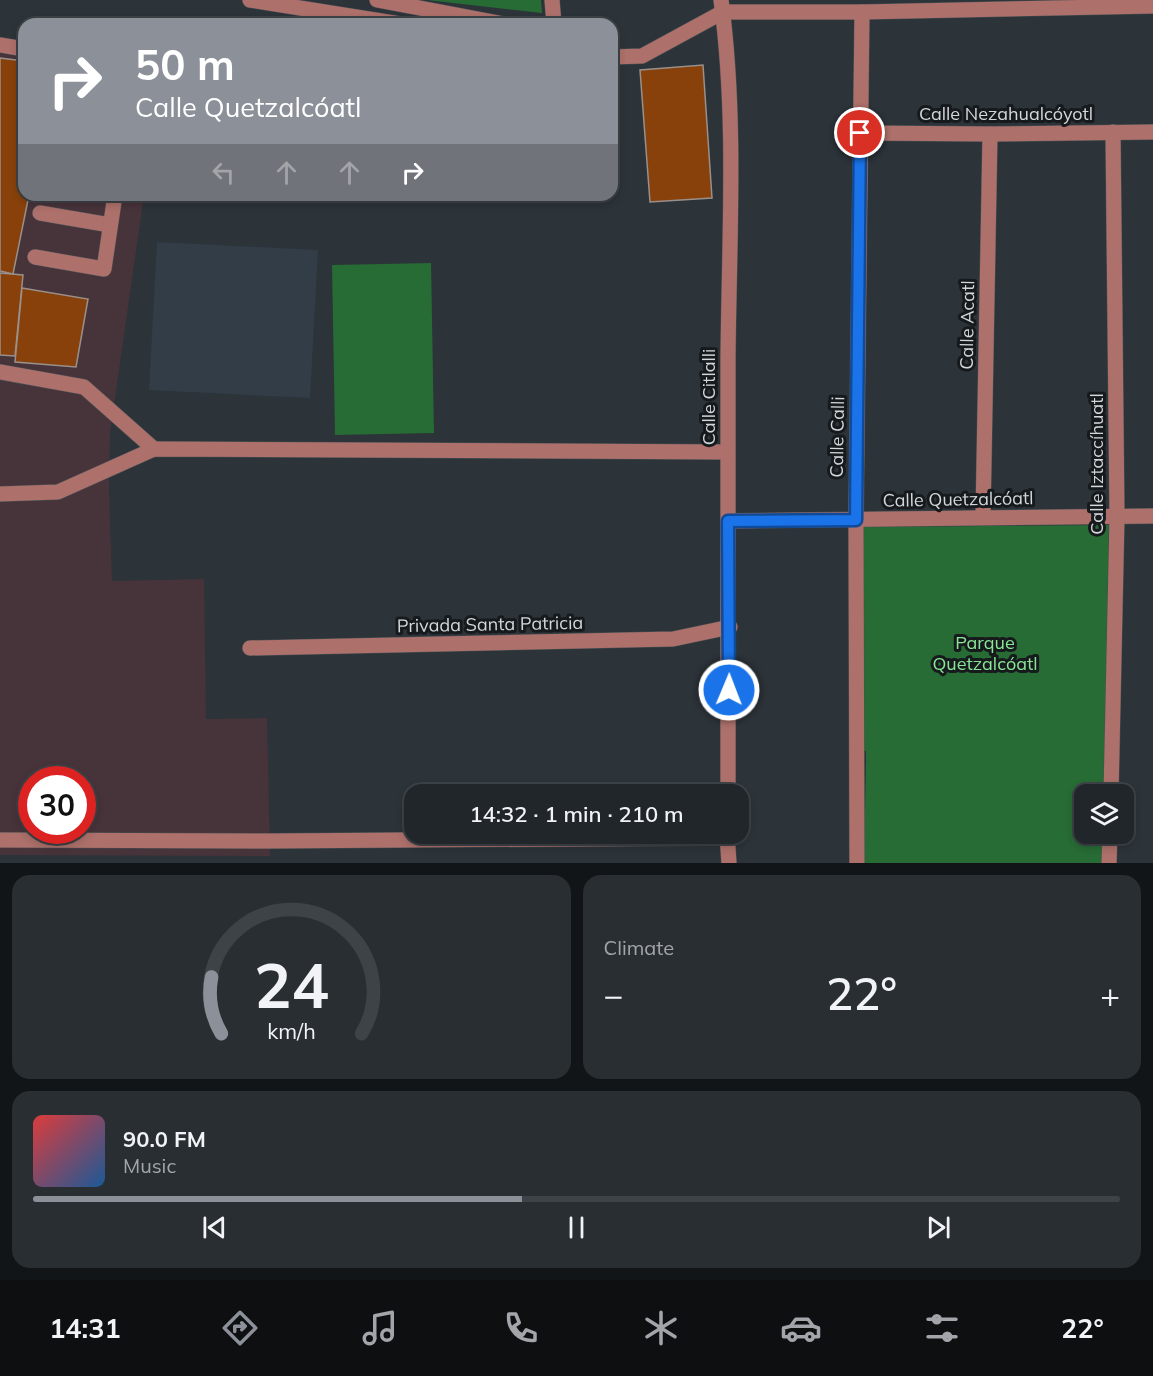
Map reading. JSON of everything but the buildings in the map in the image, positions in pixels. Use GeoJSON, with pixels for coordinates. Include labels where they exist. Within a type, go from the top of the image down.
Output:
{"type":"FeatureCollection","features":[{"type":"Feature","properties":{"kind":"street"},"geometry":{"type":"LineString","coordinates":[[250,0],[287,3],[368,18]]}},
{"type":"Feature","properties":{"kind":"street"},"geometry":{"type":"LineString","coordinates":[[377,0],[410,3],[477,18]]}},
{"type":"Feature","properties":{"kind":"street"},"geometry":{"type":"LineString","coordinates":[[552,0],[554,18]]}},
{"type":"Feature","properties":{"kind":"street"},"geometry":{"type":"LineString","coordinates":[[408,18],[410,3]]}},
{"type":"Feature","properties":{"kind":"street"},"geometry":{"type":"LineString","coordinates":[[618,57],[642,56],[722,6],[862,12],[1153,6]]}},
{"type":"Feature","properties":{"kind":"street","name":"Calle Citlalli"},"geometry":{"type":"LineString","coordinates":[[722,6],[730,121],[727,452],[730,627],[728,784]]}},
{"type":"Feature","properties":{"kind":"street","name":"Calle Calli"},"geometry":{"type":"LineString","coordinates":[[857,863],[856,520],[862,12]]}},
{"type":"Feature","properties":{"kind":"street"},"geometry":{"type":"LineString","coordinates":[[0,45],[18,48]]}},
{"type":"Feature","properties":{"kind":"street","name":"Calle Iztaccíhuatl"},"geometry":{"type":"LineString","coordinates":[[1111,784],[1117,517],[1113,132]]}},
{"type":"Feature","properties":{"kind":"street","name":"Calle Nezahualcóyotl"},"geometry":{"type":"LineString","coordinates":[[860,133],[1153,132]]}},
{"type":"Feature","properties":{"kind":"street","name":"Calle Acatl"},"geometry":{"type":"LineString","coordinates":[[984,518],[990,134]]}},
{"type":"Feature","properties":{"kind":"street"},"geometry":{"type":"LineString","coordinates":[[35,257],[104,269],[114,201]]}},
{"type":"Feature","properties":{"kind":"street"},"geometry":{"type":"LineString","coordinates":[[40,213],[110,225]]}},
{"type":"Feature","properties":{"kind":"street"},"geometry":{"type":"LineString","coordinates":[[0,372],[84,387],[154,449]]}},
{"type":"Feature","properties":{"kind":"street"},"geometry":{"type":"LineString","coordinates":[[0,494],[58,492],[154,449],[727,452]]}},
{"type":"Feature","properties":{"kind":"street","name":"Calle Quetzalcóatl"},"geometry":{"type":"LineString","coordinates":[[728,521],[1153,516]]}},
{"type":"Feature","properties":{"kind":"street","name":"Privada Santa Patricia"},"geometry":{"type":"LineString","coordinates":[[250,648],[673,639],[730,627]]}},
{"type":"Feature","properties":{"kind":"street"},"geometry":{"type":"LineString","coordinates":[[0,840],[404,840]]}},
{"type":"Feature","properties":{"kind":"street"},"geometry":{"type":"LineString","coordinates":[[728,844],[729,863]]}},
{"type":"Feature","properties":{"kind":"street"},"geometry":{"type":"LineString","coordinates":[[1109,863],[1110,844]]}},
{"type":"Feature","properties":{"kind":"shaded area"},"geometry":{"type":"Polygon","coordinates":[[[0,45],[18,48],[18,201],[143,201],[110,433],[112,581],[204,579],[206,719],[267,718],[270,856],[0,855],[0,45]]]}},
{"type":"Feature","properties":{"kind":"shaded area"},"geometry":{"type":"Polygon","coordinates":[[[157,242],[318,250],[310,398],[149,390],[157,242]]]}},
{"type":"Feature","properties":{"kind":"green space"},"geometry":{"type":"Polygon","coordinates":[[[427,0],[541,0],[542,13],[427,0]]]}},
{"type":"Feature","properties":{"kind":"green space"},"geometry":{"type":"Polygon","coordinates":[[[431,263],[434,433],[335,435],[332,265],[431,263]]]}},
{"type":"Feature","properties":{"kind":"green space","name":"Parque Quetzalcóatl"},"geometry":{"type":"Polygon","coordinates":[[[1109,525],[1104,784],[1074,784],[1074,844],[1104,844],[1103,863],[864,863],[866,751],[863,751],[862,527],[1109,525]]]}},
{"type":"Feature","properties":{"kind":"route"},"geometry":{"type":"LineString","coordinates":[[729,690],[728,521],[856,520],[860,133]]}}]}
